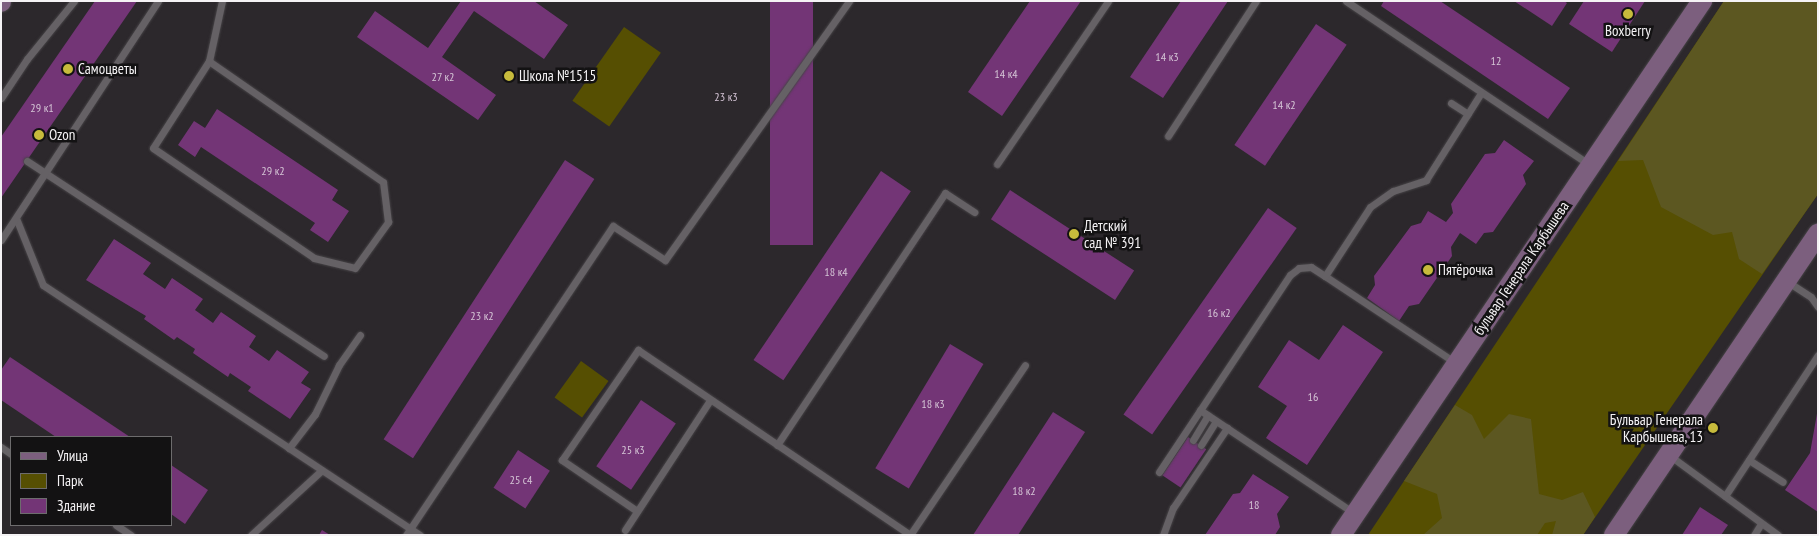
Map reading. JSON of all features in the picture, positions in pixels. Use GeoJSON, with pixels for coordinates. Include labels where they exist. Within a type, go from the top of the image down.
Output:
{"type":"FeatureCollection","features":[{"type":"Feature","properties":{"kind":"street","name":"бульвар Генерала Карбышева"},"geometry":{"type":"LineString","coordinates":[[1340,535],[1702,1]]}},
{"type":"Feature","properties":{"kind":"street"},"geometry":{"type":"LineString","coordinates":[[1614,535],[1818,234]]}},
{"type":"Feature","properties":{"kind":"lane"},"geometry":{"type":"LineString","coordinates":[[1,98],[27,59],[74,1]]}},
{"type":"Feature","properties":{"kind":"lane"},"geometry":{"type":"LineString","coordinates":[[1,240],[158,1]]}},
{"type":"Feature","properties":{"kind":"lane"},"geometry":{"type":"LineString","coordinates":[[209,61],[383,182],[388,222],[354,268],[314,258],[153,148],[209,61],[222,1]]}},
{"type":"Feature","properties":{"kind":"lane"},"geometry":{"type":"LineString","coordinates":[[408,532],[613,226],[665,260],[849,1]]}},
{"type":"Feature","properties":{"kind":"lane"},"geometry":{"type":"LineString","coordinates":[[997,164],[1108,1]]}},
{"type":"Feature","properties":{"kind":"lane"},"geometry":{"type":"LineString","coordinates":[[1168,136],[1256,1]]}},
{"type":"Feature","properties":{"kind":"lane"},"geometry":{"type":"LineString","coordinates":[[1346,1],[1590,165]]}},
{"type":"Feature","properties":{"kind":"lane"},"geometry":{"type":"LineString","coordinates":[[1325,276],[1370,207],[1393,191],[1426,180],[1481,93]]}},
{"type":"Feature","properties":{"kind":"lane"},"geometry":{"type":"LineString","coordinates":[[1451,102],[1468,114]]}},
{"type":"Feature","properties":{"kind":"lane"},"geometry":{"type":"LineString","coordinates":[[27,161],[324,356]]}},
{"type":"Feature","properties":{"kind":"lane"},"geometry":{"type":"LineString","coordinates":[[777,445],[945,193],[974,212]]}},
{"type":"Feature","properties":{"kind":"lane"},"geometry":{"type":"LineString","coordinates":[[16,218],[43,285],[322,470],[408,532],[420,535]]}},
{"type":"Feature","properties":{"kind":"lane"},"geometry":{"type":"LineString","coordinates":[[1159,472],[1290,275],[1299,268],[1311,267],[1456,364]]}},
{"type":"Feature","properties":{"kind":"lane"},"geometry":{"type":"LineString","coordinates":[[1786,281],[1811,297],[1818,307]]}},
{"type":"Feature","properties":{"kind":"lane"},"geometry":{"type":"LineString","coordinates":[[289,448],[315,414],[339,366],[360,334]]}},
{"type":"Feature","properties":{"kind":"lane"},"geometry":{"type":"LineString","coordinates":[[637,511],[562,460],[638,350],[910,535],[1026,365]]}},
{"type":"Feature","properties":{"kind":"lane"},"geometry":{"type":"LineString","coordinates":[[1726,496],[1818,354]]}},
{"type":"Feature","properties":{"kind":"lane"},"geometry":{"type":"LineString","coordinates":[[625,530],[710,400]]}},
{"type":"Feature","properties":{"kind":"lane"},"geometry":{"type":"LineString","coordinates":[[1200,410],[1355,514]]}},
{"type":"Feature","properties":{"kind":"lane"},"geometry":{"type":"LineString","coordinates":[[1193,440],[1208,416]]}},
{"type":"Feature","properties":{"kind":"lane"},"geometry":{"type":"LineString","coordinates":[[1201,446],[1216,421]]}},
{"type":"Feature","properties":{"kind":"lane"},"geometry":{"type":"LineString","coordinates":[[1163,535],[1173,508],[1226,428]]}},
{"type":"Feature","properties":{"kind":"lane"},"geometry":{"type":"LineString","coordinates":[[1669,454],[1778,535]]}},
{"type":"Feature","properties":{"kind":"lane"},"geometry":{"type":"LineString","coordinates":[[1749,460],[1784,482]]}},
{"type":"Feature","properties":{"kind":"lane"},"geometry":{"type":"LineString","coordinates":[[251,535],[322,470]]}},
{"type":"Feature","properties":{"kind":"lane"},"geometry":{"type":"LineString","coordinates":[[1754,535],[1761,524]]}},
{"type":"Feature","properties":{"kind":"lane"},"geometry":{"type":"LineString","coordinates":[[118,526],[131,535]]}},
{"type":"Feature","properties":{"kind":"green space"},"geometry":{"type":"Polygon","coordinates":[[[1724,1],[1818,1],[1818,194],[1583,535],[1368,535],[1724,1]]]}},
{"type":"Feature","properties":{"kind":"green space"},"geometry":{"type":"Polygon","coordinates":[[[624,27],[661,53],[609,127],[572,101],[624,27]]]}},
{"type":"Feature","properties":{"kind":"green space"},"geometry":{"type":"Polygon","coordinates":[[[581,361],[609,381],[582,417],[555,397],[581,361]]]}},
{"type":"Feature","properties":{"kind":"shaded area"},"geometry":{"type":"Polygon","coordinates":[[[1724,1],[1818,1],[1818,194],[1762,274],[1739,259],[1732,232],[1713,235],[1661,207],[1643,160],[1618,161],[1724,1]]]}},
{"type":"Feature","properties":{"kind":"shaded area"},"geometry":{"type":"Polygon","coordinates":[[[1455,405],[1472,415],[1484,439],[1509,414],[1531,419],[1539,494],[1562,500],[1583,492],[1595,517],[1583,535],[1552,535],[1556,521],[1545,523],[1537,535],[1423,535],[1442,518],[1437,494],[1404,481],[1455,405]]]}},
{"type":"Feature","properties":{"kind":"building"},"geometry":{"type":"Polygon","coordinates":[[[95,1],[137,1],[1,198],[1,137],[95,1]]]}},
{"type":"Feature","properties":{"kind":"building"},"geometry":{"type":"Polygon","coordinates":[[[461,1],[534,1],[568,25],[544,59],[474,11],[442,57],[496,95],[478,120],[357,37],[375,11],[428,48],[461,1]]]}},
{"type":"Feature","properties":{"kind":"building"},"geometry":{"type":"Polygon","coordinates":[[[770,1],[813,1],[813,245],[770,245],[770,1]]]}},
{"type":"Feature","properties":{"kind":"building"},"geometry":{"type":"Polygon","coordinates":[[[1030,1],[1081,1],[1002,116],[968,92],[1030,1]]]}},
{"type":"Feature","properties":{"kind":"building"},"geometry":{"type":"Polygon","coordinates":[[[1181,1],[1228,1],[1163,98],[1130,77],[1181,1]]]}},
{"type":"Feature","properties":{"kind":"building"},"geometry":{"type":"Polygon","coordinates":[[[1384,1],[1440,1],[1570,88],[1548,119],[1381,6],[1384,1]]]}},
{"type":"Feature","properties":{"kind":"building"},"geometry":{"type":"Polygon","coordinates":[[[1514,1],[1564,1],[1567,3],[1552,26],[1514,1]]]}},
{"type":"Feature","properties":{"kind":"building"},"geometry":{"type":"Polygon","coordinates":[[[1584,1],[1645,1],[1612,52],[1569,24],[1584,1]]]}},
{"type":"Feature","properties":{"kind":"building"},"geometry":{"type":"Polygon","coordinates":[[[1316,24],[1347,45],[1265,166],[1234,145],[1316,24]]]}},
{"type":"Feature","properties":{"kind":"building"},"geometry":{"type":"Polygon","coordinates":[[[217,109],[338,190],[332,200],[349,211],[328,242],[310,230],[315,223],[201,147],[195,157],[178,145],[194,121],[205,128],[217,109]]]}},
{"type":"Feature","properties":{"kind":"building"},"geometry":{"type":"Polygon","coordinates":[[[1504,140],[1534,161],[1523,175],[1526,184],[1493,232],[1484,233],[1476,244],[1460,233],[1451,247],[1452,256],[1419,304],[1409,306],[1399,321],[1367,298],[1375,285],[1374,276],[1411,226],[1421,223],[1428,211],[1446,222],[1453,213],[1451,204],[1485,154],[1495,153],[1504,140]]]}},
{"type":"Feature","properties":{"kind":"building"},"geometry":{"type":"Polygon","coordinates":[[[565,160],[594,179],[413,458],[384,439],[565,160]]]}},
{"type":"Feature","properties":{"kind":"building"},"geometry":{"type":"Polygon","coordinates":[[[881,171],[911,191],[783,380],[754,360],[881,171]]]}},
{"type":"Feature","properties":{"kind":"building"},"geometry":{"type":"Polygon","coordinates":[[[1010,190],[1134,271],[1115,300],[991,219],[1010,190]]]}},
{"type":"Feature","properties":{"kind":"building"},"geometry":{"type":"Polygon","coordinates":[[[1268,208],[1297,228],[1152,435],[1123,414],[1268,208]]]}},
{"type":"Feature","properties":{"kind":"building"},"geometry":{"type":"Polygon","coordinates":[[[114,239],[151,263],[143,274],[165,289],[172,278],[203,299],[195,310],[213,323],[221,312],[256,336],[249,347],[269,361],[277,350],[309,372],[301,383],[311,389],[290,419],[248,391],[251,387],[230,373],[228,377],[193,353],[195,349],[177,337],[174,340],[144,319],[146,316],[86,280],[114,239]]]}},
{"type":"Feature","properties":{"kind":"building"},"geometry":{"type":"Polygon","coordinates":[[[1343,325],[1383,352],[1307,465],[1266,438],[1287,406],[1258,387],[1289,340],[1319,360],[1343,325]]]}},
{"type":"Feature","properties":{"kind":"building"},"geometry":{"type":"Polygon","coordinates":[[[950,344],[983,364],[909,488],[875,468],[950,344]]]}},
{"type":"Feature","properties":{"kind":"building"},"geometry":{"type":"Polygon","coordinates":[[[10,357],[128,436],[55,436],[1,400],[1,370],[10,357]]]}},
{"type":"Feature","properties":{"kind":"building"},"geometry":{"type":"Polygon","coordinates":[[[641,400],[676,423],[631,490],[596,466],[641,400]]]}},
{"type":"Feature","properties":{"kind":"building"},"geometry":{"type":"Polygon","coordinates":[[[1818,408],[1818,512],[1785,490],[1810,453],[1818,408]]]}},
{"type":"Feature","properties":{"kind":"building"},"geometry":{"type":"Polygon","coordinates":[[[1053,412],[1085,432],[1018,535],[973,535],[1053,412]]]}},
{"type":"Feature","properties":{"kind":"building"},"geometry":{"type":"Polygon","coordinates":[[[1188,437],[1206,449],[1181,487],[1162,475],[1188,437]]]}},
{"type":"Feature","properties":{"kind":"building"},"geometry":{"type":"Polygon","coordinates":[[[518,450],[550,471],[525,508],[493,488],[518,450]]]}},
{"type":"Feature","properties":{"kind":"building"},"geometry":{"type":"Polygon","coordinates":[[[172,466],[208,490],[185,524],[172,515],[172,466]]]}},
{"type":"Feature","properties":{"kind":"building"},"geometry":{"type":"Polygon","coordinates":[[[1253,474],[1289,497],[1277,514],[1280,527],[1275,535],[1205,535],[1233,494],[1240,493],[1253,474]]]}},
{"type":"Feature","properties":{"kind":"building"},"geometry":{"type":"Polygon","coordinates":[[[1700,507],[1728,525],[1721,535],[1682,535],[1700,507]]]}},
{"type":"Feature","properties":{"kind":"building"},"geometry":{"type":"Polygon","coordinates":[[[322,530],[330,535],[319,535],[322,530]]]}},
{"type":"Feature","properties":{"kind":"place","name":"Boxberry"},"geometry":{"type":"Point","coordinates":[1628,14]}},
{"type":"Feature","properties":{"kind":"place","name":"Самоцветы"},"geometry":{"type":"Point","coordinates":[68,69]}},
{"type":"Feature","properties":{"kind":"place","name":"Школа №1515"},"geometry":{"type":"Point","coordinates":[509,76]}},
{"type":"Feature","properties":{"kind":"place","name":"Ozon"},"geometry":{"type":"Point","coordinates":[39,135]}},
{"type":"Feature","properties":{"kind":"place","name":"Детский сад № 391"},"geometry":{"type":"Point","coordinates":[1074,234]}},
{"type":"Feature","properties":{"kind":"place","name":"Пятёрочка"},"geometry":{"type":"Point","coordinates":[1428,270]}},
{"type":"Feature","properties":{"kind":"place","name":"Бульвар Генерала Карбышева, 13"},"geometry":{"type":"Point","coordinates":[1713,428]}}]}
